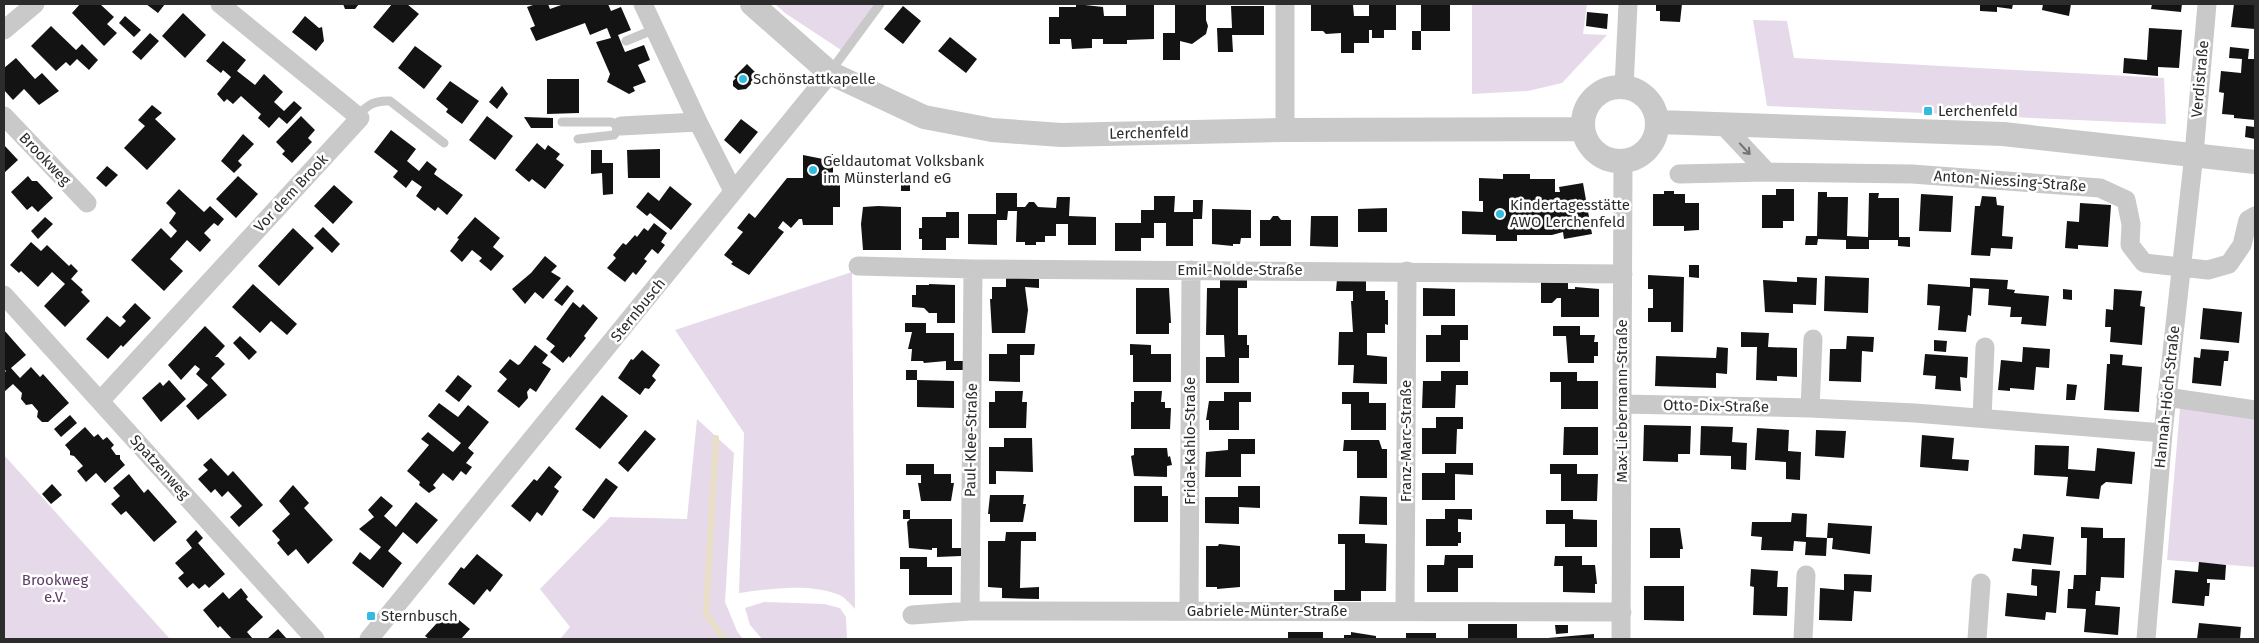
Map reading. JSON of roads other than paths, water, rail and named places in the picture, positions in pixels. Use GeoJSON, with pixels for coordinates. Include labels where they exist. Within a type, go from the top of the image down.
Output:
{"type":"FeatureCollection","features":[{"type":"Feature","properties":{"kind":"street"},"geometry":{"type":"LineString","coordinates":[[4,30],[35,4]]}},
{"type":"Feature","properties":{"kind":"street"},"geometry":{"type":"LineString","coordinates":[[220,4],[357,116]]}},
{"type":"Feature","properties":{"kind":"street"},"geometry":{"type":"LineString","coordinates":[[643,4],[698,122],[733,191]]}},
{"type":"Feature","properties":{"kind":"street","name":"Lerchenfeld"},"geometry":{"type":"LineString","coordinates":[[752,4],[830,73],[924,116],[992,130],[1061,135],[1285,130],[1583,129]]}},
{"type":"Feature","properties":{"kind":"street"},"geometry":{"type":"LineString","coordinates":[[1285,4],[1285,130]]}},
{"type":"Feature","properties":{"kind":"street"},"geometry":{"type":"LineString","coordinates":[[1624,87],[1628,4]]}},
{"type":"Feature","properties":{"kind":"street","name":"Verdistraße"},"geometry":{"type":"LineString","coordinates":[[2194,154],[2207,4]]}},
{"type":"Feature","properties":{"kind":"street","name":"Sternbusch"},"geometry":{"type":"LineString","coordinates":[[369,639],[830,73]]}},
{"type":"Feature","properties":{"kind":"street"},"geometry":{"type":"LineString","coordinates":[[1624,87],[1637,90],[1648,98],[1655,109],[1658,122],[1657,134],[1652,145],[1644,154],[1623,162],[1609,160],[1596,154],[1587,143],[1583,129],[1584,116],[1589,103],[1599,94],[1611,88],[1624,87]]}},
{"type":"Feature","properties":{"kind":"street","name":"Brookweg"},"geometry":{"type":"LineString","coordinates":[[4,116],[87,203]]}},
{"type":"Feature","properties":{"kind":"street","name":"Vor dem Brook"},"geometry":{"type":"LineString","coordinates":[[100,401],[360,118],[357,116]]}},
{"type":"Feature","properties":{"kind":"street"},"geometry":{"type":"LineString","coordinates":[[620,126],[698,122]]}},
{"type":"Feature","properties":{"kind":"street"},"geometry":{"type":"LineString","coordinates":[[1658,122],[2003,134],[2255,162]]}},
{"type":"Feature","properties":{"kind":"street"},"geometry":{"type":"LineString","coordinates":[[1723,125],[1767,172]]}},
{"type":"Feature","properties":{"kind":"street","name":"Hannah-Höch-Straße"},"geometry":{"type":"LineString","coordinates":[[2146,639],[2166,397],[2194,154]]}},
{"type":"Feature","properties":{"kind":"street","name":"Max-Liebermann-Straße"},"geometry":{"type":"LineString","coordinates":[[1621,639],[1623,162]]}},
{"type":"Feature","properties":{"kind":"street","name":"Anton-Niessing-Straße"},"geometry":{"type":"LineString","coordinates":[[1679,174],[1767,172],[1912,174],[2100,188],[2126,200],[2131,224],[2130,245],[2144,263],[2208,270],[2229,264],[2242,245],[2248,220],[2255,216]]}},
{"type":"Feature","properties":{"kind":"street","name":"Emil-Nolde-Straße"},"geometry":{"type":"LineString","coordinates":[[858,266],[973,269],[1623,274]]}},
{"type":"Feature","properties":{"kind":"street","name":"Paul-Klee-Straße"},"geometry":{"type":"LineString","coordinates":[[970,611],[973,269]]}},
{"type":"Feature","properties":{"kind":"street","name":"Frida-Kahlo-Straße"},"geometry":{"type":"LineString","coordinates":[[1189,611],[1191,270]]}},
{"type":"Feature","properties":{"kind":"street","name":"Franz-Marc-Straße"},"geometry":{"type":"LineString","coordinates":[[1405,612],[1407,272]]}},
{"type":"Feature","properties":{"kind":"street","name":"Spatzenweg"},"geometry":{"type":"LineString","coordinates":[[4,295],[315,639]]}},
{"type":"Feature","properties":{"kind":"street"},"geometry":{"type":"LineString","coordinates":[[1810,408],[1813,339]]}},
{"type":"Feature","properties":{"kind":"street"},"geometry":{"type":"LineString","coordinates":[[1982,418],[1985,347]]}},
{"type":"Feature","properties":{"kind":"street"},"geometry":{"type":"LineString","coordinates":[[2166,397],[2255,410]]}},
{"type":"Feature","properties":{"kind":"street","name":"Otto-Dix-Straße"},"geometry":{"type":"LineString","coordinates":[[1622,404],[1810,408],[1982,418],[2163,433]]}},
{"type":"Feature","properties":{"kind":"street"},"geometry":{"type":"LineString","coordinates":[[1803,639],[1806,574]]}},
{"type":"Feature","properties":{"kind":"street"},"geometry":{"type":"LineString","coordinates":[[1977,639],[1981,583]]}},
{"type":"Feature","properties":{"kind":"street","name":"Gabriele-Münter-Straße"},"geometry":{"type":"LineString","coordinates":[[912,615],[970,611],[1622,612]]}},
{"type":"Feature","properties":{"kind":"lane"},"geometry":{"type":"LineString","coordinates":[[830,73],[880,4]]}},
{"type":"Feature","properties":{"kind":"lane"},"geometry":{"type":"LineString","coordinates":[[626,41],[654,29]]}},
{"type":"Feature","properties":{"kind":"lane"},"geometry":{"type":"LineString","coordinates":[[357,116],[370,103],[390,101],[444,143]]}},
{"type":"Feature","properties":{"kind":"lane"},"geometry":{"type":"LineString","coordinates":[[562,122],[611,122],[620,126],[614,135],[578,139]]}},
{"type":"Feature","properties":{"kind":"waterway"},"geometry":{"type":"LineString","coordinates":[[716,438],[706,614],[724,639]]}},
{"type":"Feature","properties":{"kind":"place","name":"Schönstattkapelle"},"geometry":{"type":"Point","coordinates":[743,79]}},
{"type":"Feature","properties":{"kind":"place","name":"Lerchenfeld"},"geometry":{"type":"Point","coordinates":[1928,111]}},
{"type":"Feature","properties":{"kind":"place","name":"Geldautomat Volksbank im Münsterland eG"},"geometry":{"type":"Point","coordinates":[813,170]}},
{"type":"Feature","properties":{"kind":"place","name":"Kindertagesstätte AWO Lerchenfeld"},"geometry":{"type":"Point","coordinates":[1500,214]}},
{"type":"Feature","properties":{"kind":"place","name":"Sternbusch"},"geometry":{"type":"Point","coordinates":[371,616]}},
{"type":"Feature","properties":{"kind":"park label","name":"Brookweg e.V."},"geometry":{"type":"Point","coordinates":[55,588]}}]}
